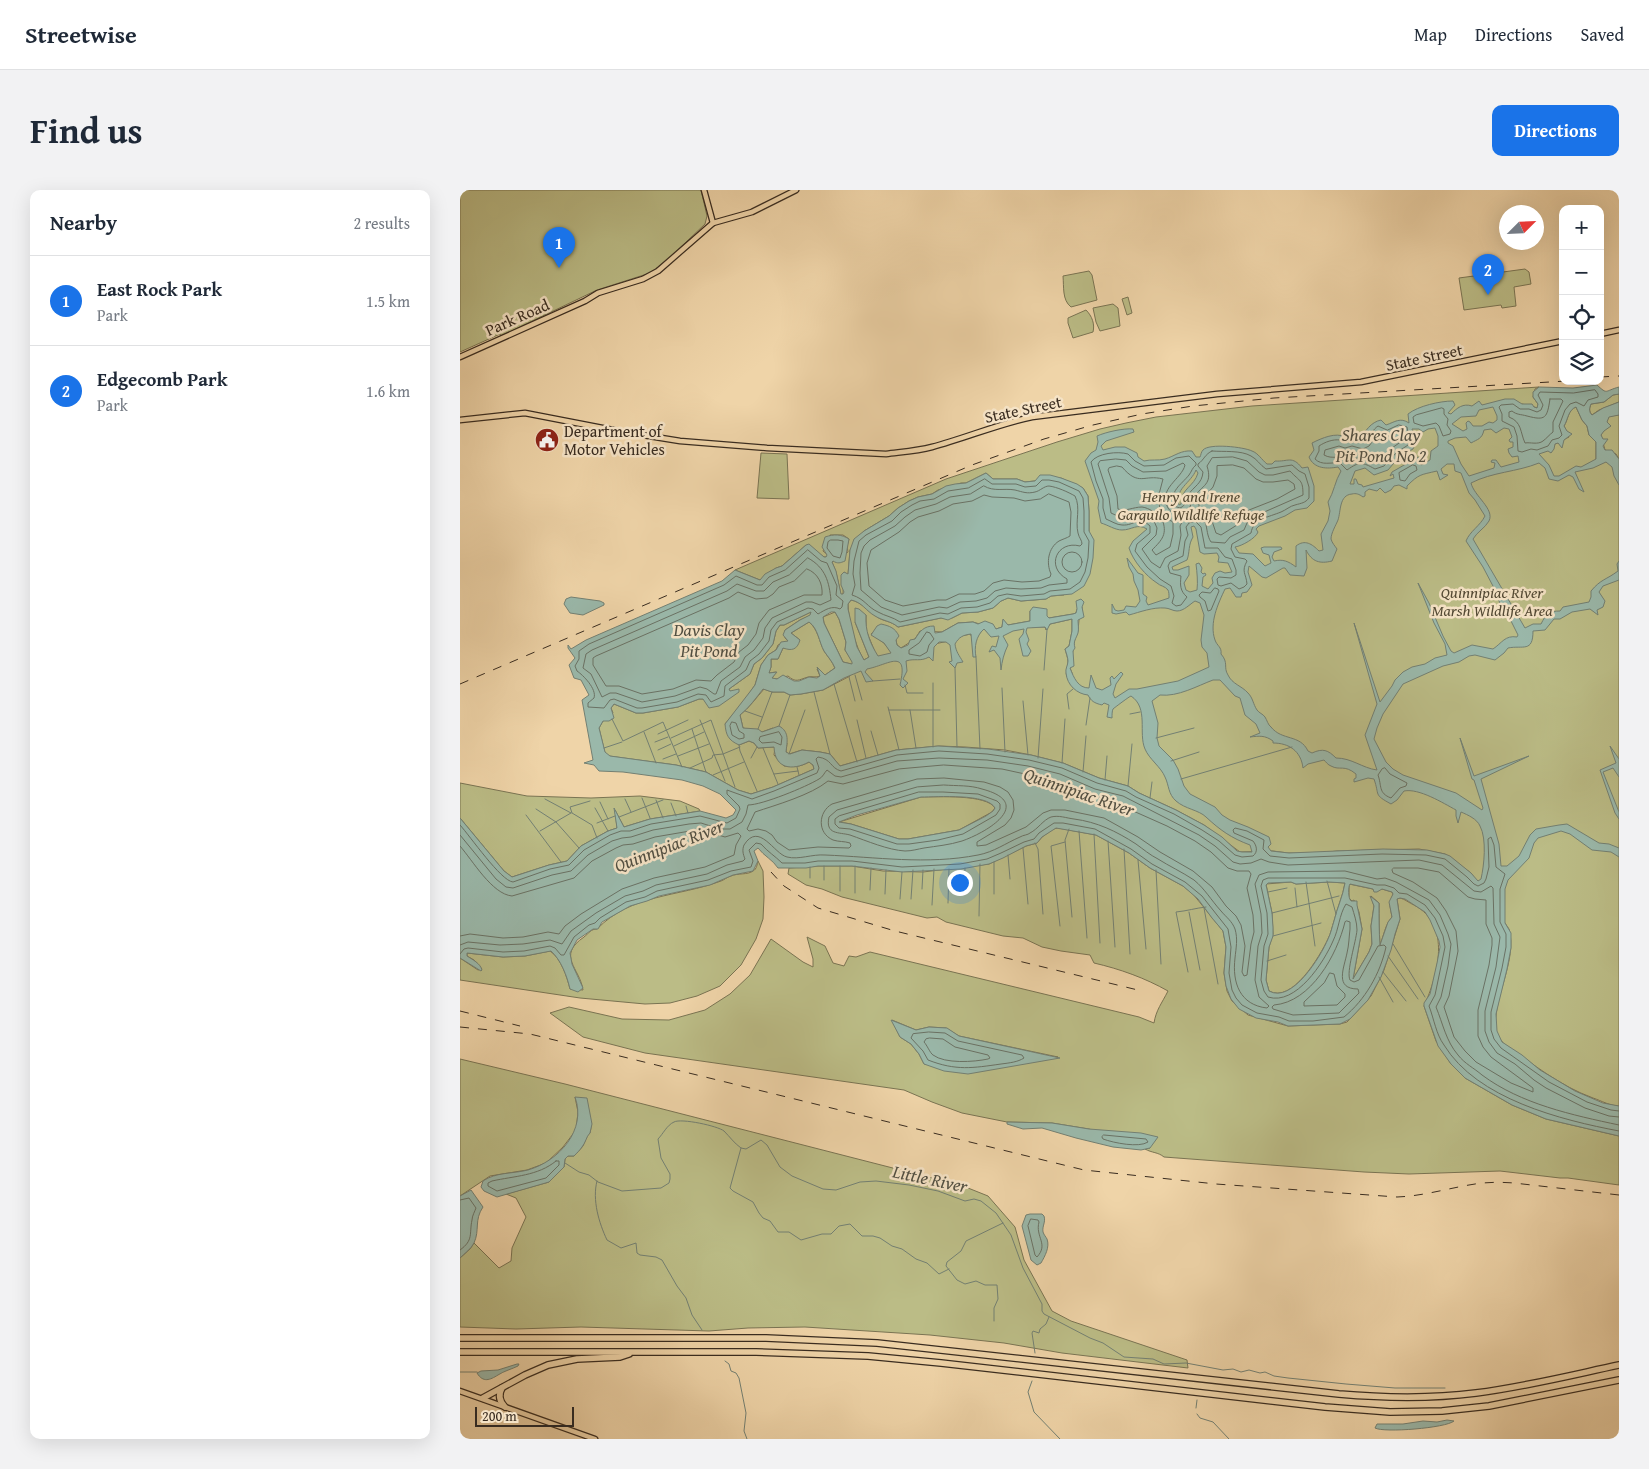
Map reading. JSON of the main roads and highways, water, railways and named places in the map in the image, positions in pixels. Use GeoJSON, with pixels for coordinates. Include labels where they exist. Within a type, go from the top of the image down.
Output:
{"type":"FeatureCollection","features":[{"type":"Feature","properties":{"kind":"highway"},"geometry":{"type":"LineString","coordinates":[[460,1338],[766,1338],[857,1342],[937,1348],[1339,1394],[1399,1398],[1438,1397],[1487,1392],[1619,1365]]}},
{"type":"Feature","properties":{"kind":"highway"},"geometry":{"type":"LineString","coordinates":[[460,1352],[790,1353],[882,1357],[1390,1412],[1489,1406],[1619,1380]]}},
{"type":"Feature","properties":{"kind":"highway"},"geometry":{"type":"LineString","coordinates":[[483,1398],[530,1372],[552,1364],[577,1359],[620,1357],[633,1352]]}},
{"type":"Feature","properties":{"kind":"highway"},"geometry":{"type":"LineString","coordinates":[[504,1387],[499,1397],[505,1407]]}},
{"type":"Feature","properties":{"kind":"main road"},"geometry":{"type":"LineString","coordinates":[[704,190],[712,223],[755,211],[796,190]]}},
{"type":"Feature","properties":{"kind":"main road","name":"Park Road"},"geometry":{"type":"LineString","coordinates":[[460,357],[585,301],[598,293],[643,279],[658,272],[712,223]]}},
{"type":"Feature","properties":{"kind":"main road"},"geometry":{"type":"LineString","coordinates":[[1604,333],[1619,330]]}},
{"type":"Feature","properties":{"kind":"main road","name":"State Street"},"geometry":{"type":"LineString","coordinates":[[460,420],[525,413],[680,441],[766,448],[886,454],[932,447],[1011,421],[1032,417],[1216,394],[1361,382],[1559,342]]}},
{"type":"Feature","properties":{"kind":"main road"},"geometry":{"type":"LineString","coordinates":[[460,1391],[595,1439]]}},
{"type":"Feature","properties":{"kind":"water"},"geometry":{"type":"Polygon","coordinates":[[[1597,385],[1606,391],[1619,387],[1619,394],[1613,395],[1604,402],[1591,404],[1590,413],[1592,415],[1603,408],[1619,402],[1619,415],[1609,417],[1607,422],[1611,426],[1601,435],[1603,439],[1608,439],[1603,446],[1605,450],[1612,450],[1619,459],[1619,485],[1612,467],[1606,462],[1593,468],[1575,472],[1584,492],[1579,489],[1573,477],[1569,475],[1558,481],[1549,479],[1545,468],[1539,463],[1479,479],[1471,483],[1487,507],[1490,516],[1489,521],[1473,539],[1525,628],[1533,624],[1541,624],[1548,614],[1560,611],[1563,607],[1589,602],[1591,591],[1618,571],[1617,564],[1619,561],[1619,580],[1603,586],[1599,592],[1605,601],[1603,607],[1597,610],[1598,615],[1590,609],[1572,612],[1560,619],[1554,619],[1545,630],[1533,631],[1531,643],[1526,647],[1508,648],[1495,660],[1475,655],[1469,656],[1459,662],[1443,666],[1403,684],[1383,714],[1374,739],[1386,762],[1393,769],[1403,775],[1456,793],[1482,810],[1483,808],[1460,738],[1474,776],[1529,756],[1481,779],[1499,844],[1501,866],[1507,866],[1519,856],[1530,835],[1536,829],[1559,825],[1567,824],[1599,843],[1619,848],[1619,857],[1611,852],[1592,850],[1570,834],[1561,831],[1538,838],[1534,843],[1529,858],[1508,880],[1505,889],[1505,923],[1511,933],[1511,948],[1496,1014],[1497,1031],[1502,1042],[1540,1070],[1575,1091],[1603,1103],[1619,1106],[1619,1136],[1546,1119],[1512,1105],[1465,1078],[1451,1064],[1438,1046],[1424,1006],[1430,994],[1440,947],[1439,941],[1425,912],[1405,899],[1397,899],[1400,919],[1381,977],[1368,1000],[1350,1019],[1340,1024],[1288,1026],[1256,1018],[1239,1009],[1231,999],[1224,973],[1226,947],[1223,931],[1198,899],[1183,886],[1096,835],[1056,828],[1042,837],[1037,843],[1026,846],[1003,858],[989,864],[961,869],[902,872],[852,866],[778,868],[758,848],[754,851],[758,861],[753,871],[733,875],[710,885],[659,896],[630,906],[602,922],[598,929],[593,929],[577,940],[570,953],[572,964],[583,988],[578,992],[570,989],[558,959],[551,951],[525,956],[503,957],[467,953],[467,956],[480,965],[481,971],[460,958],[460,818],[504,871],[512,877],[567,861],[581,846],[617,828],[614,808],[624,827],[650,819],[700,811],[726,818],[733,815],[736,810],[720,794],[703,786],[682,780],[623,772],[599,771],[594,765],[584,763],[593,760],[582,700],[589,695],[581,680],[574,678],[569,665],[575,658],[568,645],[571,649],[586,640],[722,581],[735,570],[760,580],[765,574],[782,566],[806,545],[809,544],[826,557],[827,555],[822,547],[825,537],[831,535],[840,535],[849,539],[845,561],[839,563],[832,562],[841,594],[843,594],[841,575],[844,572],[848,574],[850,550],[854,539],[909,501],[932,494],[946,486],[966,483],[986,473],[993,479],[1017,479],[1025,482],[1035,481],[1040,475],[1050,475],[1077,484],[1083,488],[1088,496],[1089,531],[1094,540],[1090,574],[1084,586],[1072,594],[1021,601],[1008,598],[993,608],[978,612],[962,613],[948,620],[941,618],[898,627],[875,616],[851,600],[848,604],[848,609],[857,647],[864,660],[869,657],[855,622],[855,608],[866,615],[869,637],[878,656],[891,653],[884,643],[871,635],[877,626],[881,624],[896,631],[899,636],[896,640],[897,645],[901,648],[908,645],[910,640],[915,639],[921,631],[928,627],[934,626],[935,633],[942,632],[958,623],[973,622],[978,624],[985,621],[993,624],[996,629],[1002,627],[1003,619],[1008,625],[1030,621],[1030,611],[1033,607],[1047,609],[1047,616],[1049,618],[1076,613],[1076,601],[1081,599],[1084,602],[1082,607],[1084,617],[1078,620],[1078,631],[1073,651],[1074,666],[1070,668],[1079,684],[1089,688],[1091,675],[1096,688],[1102,690],[1111,685],[1110,678],[1112,676],[1114,679],[1121,672],[1123,674],[1116,684],[1113,694],[1115,698],[1129,689],[1178,681],[1209,667],[1207,653],[1202,647],[1201,640],[1204,615],[1200,603],[1195,601],[1180,611],[1160,608],[1129,615],[1126,612],[1112,613],[1112,604],[1115,610],[1118,611],[1124,610],[1126,606],[1136,607],[1140,601],[1127,558],[1138,573],[1143,575],[1143,594],[1147,597],[1148,605],[1169,598],[1169,594],[1167,589],[1158,584],[1140,568],[1129,548],[1133,541],[1147,529],[1137,527],[1119,530],[1101,523],[1098,508],[1099,501],[1085,461],[1096,450],[1097,436],[1125,429],[1133,429],[1134,432],[1106,441],[1101,446],[1103,450],[1125,447],[1137,453],[1138,457],[1144,461],[1165,459],[1188,451],[1192,451],[1196,457],[1200,457],[1202,451],[1206,448],[1227,446],[1252,451],[1267,464],[1272,464],[1275,461],[1292,460],[1302,468],[1308,467],[1314,486],[1314,501],[1307,508],[1295,510],[1259,526],[1256,529],[1258,532],[1255,537],[1235,547],[1239,553],[1253,554],[1265,566],[1271,563],[1269,555],[1263,553],[1261,548],[1281,547],[1282,549],[1274,552],[1272,557],[1274,561],[1285,561],[1296,567],[1296,546],[1299,544],[1308,543],[1319,551],[1323,550],[1321,534],[1328,521],[1330,511],[1328,502],[1341,471],[1338,467],[1325,468],[1314,464],[1309,457],[1314,450],[1312,443],[1333,435],[1345,437],[1355,432],[1358,433],[1360,440],[1369,427],[1377,421],[1381,420],[1386,425],[1400,420],[1409,423],[1408,414],[1423,406],[1442,402],[1453,401],[1455,405],[1448,413],[1451,414],[1460,407],[1472,406],[1479,401],[1482,405],[1505,399],[1514,399],[1522,404],[1532,404],[1537,408],[1538,404],[1533,397],[1533,392],[1539,387],[1573,388],[1597,385]],[[1493,407],[1479,410],[1476,416],[1461,417],[1452,424],[1463,431],[1467,429],[1466,423],[1468,421],[1473,426],[1482,426],[1497,420],[1493,407]],[[1576,407],[1573,408],[1564,426],[1572,434],[1564,440],[1562,448],[1558,443],[1555,444],[1551,453],[1548,451],[1539,454],[1549,465],[1554,476],[1559,476],[1576,466],[1581,467],[1596,459],[1596,442],[1589,435],[1587,426],[1576,407]],[[1435,428],[1423,432],[1419,429],[1412,429],[1416,442],[1413,449],[1399,457],[1388,470],[1374,475],[1365,468],[1355,471],[1350,484],[1354,484],[1354,479],[1356,479],[1358,484],[1363,487],[1394,478],[1393,474],[1390,476],[1392,472],[1418,457],[1422,459],[1421,465],[1430,460],[1431,451],[1438,446],[1438,436],[1435,428]],[[1504,428],[1496,433],[1491,429],[1484,430],[1478,440],[1471,443],[1466,437],[1448,441],[1453,446],[1469,476],[1494,468],[1495,463],[1491,462],[1492,460],[1496,460],[1501,467],[1519,462],[1518,456],[1512,457],[1509,453],[1508,449],[1513,447],[1513,442],[1509,440],[1512,437],[1509,429],[1504,428]],[[1447,464],[1441,469],[1443,474],[1448,475],[1440,480],[1437,471],[1423,474],[1407,486],[1407,489],[1399,485],[1394,486],[1385,493],[1380,488],[1377,491],[1369,489],[1363,497],[1359,494],[1348,495],[1341,504],[1338,520],[1331,537],[1337,549],[1332,561],[1314,560],[1306,550],[1307,568],[1304,576],[1290,575],[1283,568],[1266,578],[1249,566],[1248,572],[1252,585],[1247,592],[1242,593],[1241,597],[1236,597],[1230,588],[1225,589],[1215,614],[1213,634],[1225,660],[1228,675],[1232,681],[1250,695],[1257,710],[1275,731],[1300,742],[1312,753],[1325,751],[1336,758],[1342,758],[1377,770],[1365,735],[1377,704],[1354,623],[1380,702],[1403,672],[1435,658],[1447,655],[1445,644],[1434,623],[1418,583],[1443,636],[1454,653],[1472,645],[1493,649],[1507,638],[1517,637],[1518,635],[1507,613],[1501,606],[1483,567],[1466,541],[1485,516],[1469,493],[1461,473],[1455,471],[1454,464],[1447,464]],[[1196,470],[1181,490],[1178,499],[1179,505],[1181,504],[1183,494],[1196,478],[1198,473],[1196,470]],[[1194,526],[1191,527],[1193,537],[1187,560],[1172,567],[1173,570],[1178,570],[1189,566],[1189,575],[1184,583],[1186,590],[1190,592],[1197,590],[1196,564],[1199,563],[1202,568],[1201,572],[1206,575],[1203,577],[1202,586],[1208,589],[1213,583],[1212,578],[1215,573],[1220,571],[1225,573],[1232,572],[1228,563],[1218,562],[1219,557],[1217,553],[1204,554],[1200,552],[1194,526]],[[811,612],[784,625],[780,625],[776,631],[773,644],[762,658],[754,664],[750,674],[729,689],[730,691],[739,689],[739,692],[719,706],[709,708],[703,699],[699,699],[678,707],[636,713],[614,704],[611,708],[614,718],[609,721],[603,721],[599,728],[605,752],[610,756],[676,765],[706,772],[738,790],[751,794],[773,787],[814,769],[813,765],[809,762],[797,767],[781,764],[775,754],[774,747],[758,748],[749,741],[739,745],[728,737],[726,731],[725,724],[755,685],[761,665],[781,642],[788,641],[783,635],[785,630],[810,615],[811,612]],[[831,612],[823,617],[824,623],[843,662],[852,664],[845,650],[846,642],[835,612],[831,612]],[[1072,619],[1050,624],[1047,630],[1045,627],[1027,628],[1026,632],[1029,640],[1027,644],[1031,651],[1028,656],[1023,656],[1019,639],[1024,629],[1013,631],[1003,636],[1008,645],[1003,657],[1001,670],[1000,658],[994,650],[989,652],[992,646],[996,647],[999,636],[991,637],[984,629],[976,642],[976,657],[973,657],[971,634],[962,637],[955,644],[963,662],[957,663],[955,668],[949,662],[952,661],[950,645],[946,642],[939,642],[934,647],[933,661],[929,657],[906,661],[907,671],[903,679],[908,683],[903,688],[900,685],[902,666],[899,662],[895,661],[867,669],[865,672],[873,681],[866,682],[861,671],[823,690],[790,695],[784,692],[772,692],[763,689],[740,715],[743,728],[758,729],[762,732],[779,726],[786,734],[786,752],[790,754],[802,750],[830,754],[840,766],[896,750],[938,746],[988,749],[1031,755],[1063,763],[1099,778],[1128,786],[1204,825],[1222,837],[1237,851],[1252,852],[1250,845],[1221,830],[1200,813],[1184,806],[1173,798],[1163,773],[1145,749],[1140,707],[1131,696],[1113,709],[1112,718],[1107,717],[1109,705],[1095,703],[1088,695],[1080,693],[1070,685],[1066,673],[1068,661],[1065,649],[1069,646],[1072,619]],[[809,622],[791,633],[800,640],[794,649],[783,648],[778,659],[771,659],[769,673],[777,672],[772,678],[777,679],[783,675],[794,681],[799,681],[809,677],[817,678],[820,676],[817,667],[825,675],[835,668],[824,651],[816,631],[809,622]],[[1213,680],[1180,693],[1160,695],[1152,701],[1158,723],[1157,738],[1159,746],[1173,760],[1184,786],[1190,794],[1215,807],[1230,820],[1269,837],[1271,844],[1268,847],[1271,851],[1289,853],[1383,849],[1427,850],[1450,856],[1478,881],[1481,879],[1484,860],[1484,838],[1477,821],[1461,812],[1458,823],[1456,810],[1417,792],[1404,791],[1391,804],[1379,796],[1374,779],[1368,778],[1354,782],[1356,774],[1352,771],[1330,766],[1324,760],[1308,764],[1303,768],[1300,757],[1289,746],[1273,743],[1273,741],[1265,737],[1250,737],[1260,733],[1256,724],[1245,715],[1240,698],[1235,696],[1220,680],[1213,680]],[[921,797],[839,822],[899,839],[908,839],[959,830],[986,816],[995,808],[990,803],[972,798],[921,797]],[[1291,882],[1268,883],[1266,885],[1272,913],[1273,936],[1269,947],[1266,980],[1269,991],[1278,993],[1287,991],[1296,985],[1319,956],[1330,934],[1345,883],[1296,884],[1291,882]],[[1350,884],[1349,897],[1351,901],[1357,901],[1362,929],[1353,979],[1372,944],[1371,926],[1374,906],[1370,896],[1379,903],[1380,945],[1388,922],[1392,917],[1389,902],[1393,894],[1382,889],[1374,892],[1373,889],[1350,884]]]}},
{"type":"Feature","properties":{"kind":"water"},"geometry":{"type":"Polygon","coordinates":[[[571,597],[600,601],[604,605],[583,615],[570,613],[564,604],[566,599],[571,597]]]}},
{"type":"Feature","properties":{"kind":"water"},"geometry":{"type":"Polygon","coordinates":[[[1610,746],[1619,759],[1619,777],[1613,768],[1603,772],[1619,812],[1619,819],[1615,813],[1600,770],[1616,763],[1610,746]]]}},
{"type":"Feature","properties":{"kind":"water"},"geometry":{"type":"Polygon","coordinates":[[[891,1020],[916,1030],[929,1027],[947,1028],[959,1036],[1060,1058],[968,1074],[944,1071],[924,1064],[911,1044],[900,1037],[891,1020]]]}},
{"type":"Feature","properties":{"kind":"water"},"geometry":{"type":"Polygon","coordinates":[[[575,1097],[587,1098],[592,1124],[590,1133],[583,1145],[574,1156],[568,1156],[565,1159],[564,1167],[549,1182],[497,1197],[484,1191],[481,1187],[483,1181],[488,1178],[528,1170],[539,1166],[560,1152],[574,1132],[577,1121],[578,1109],[575,1097]]]}},
{"type":"Feature","properties":{"kind":"water"},"geometry":{"type":"Polygon","coordinates":[[[1007,1122],[1052,1123],[1089,1129],[1141,1133],[1158,1137],[1150,1148],[1141,1150],[1113,1147],[1042,1128],[1023,1129],[1007,1124],[1007,1122]]]}},
{"type":"Feature","properties":{"kind":"water"},"geometry":{"type":"Polygon","coordinates":[[[471,1190],[483,1207],[479,1216],[474,1243],[460,1258],[460,1196],[471,1190]]]}},
{"type":"Feature","properties":{"kind":"water"},"geometry":{"type":"Polygon","coordinates":[[[1042,1214],[1045,1220],[1043,1232],[1048,1242],[1047,1248],[1041,1263],[1037,1265],[1031,1260],[1022,1226],[1026,1215],[1042,1214]]]}},
{"type":"Feature","properties":{"kind":"water"},"geometry":{"type":"Polygon","coordinates":[[[519,1364],[518,1366],[489,1379],[482,1378],[477,1373],[498,1370],[519,1364]]]}},
{"type":"Feature","properties":{"kind":"water"},"geometry":{"type":"Polygon","coordinates":[[[1454,1421],[1440,1426],[1415,1429],[1390,1430],[1375,1428],[1377,1424],[1454,1421]]]}},
{"type":"Feature","properties":{"kind":"waterway"},"geometry":{"type":"LineString","coordinates":[[1044,670],[1047,630]]}},
{"type":"Feature","properties":{"kind":"waterway"},"geometry":{"type":"LineString","coordinates":[[976,657],[980,749]]}},
{"type":"Feature","properties":{"kind":"waterway"},"geometry":{"type":"LineString","coordinates":[[955,668],[957,747]]}},
{"type":"Feature","properties":{"kind":"waterway"},"geometry":{"type":"LineString","coordinates":[[855,675],[862,700]]}},
{"type":"Feature","properties":{"kind":"waterway"},"geometry":{"type":"LineString","coordinates":[[849,677],[855,701]]}},
{"type":"Feature","properties":{"kind":"waterway"},"geometry":{"type":"LineString","coordinates":[[873,681],[900,679]]}},
{"type":"Feature","properties":{"kind":"waterway"},"geometry":{"type":"LineString","coordinates":[[933,683],[933,747]]}},
{"type":"Feature","properties":{"kind":"waterway"},"geometry":{"type":"LineString","coordinates":[[834,684],[857,762]]}},
{"type":"Feature","properties":{"kind":"waterway"},"geometry":{"type":"LineString","coordinates":[[905,685],[907,693],[923,693]]}},
{"type":"Feature","properties":{"kind":"waterway"},"geometry":{"type":"LineString","coordinates":[[1002,688],[1005,752]]}},
{"type":"Feature","properties":{"kind":"waterway","name":"Quinnipiac River"},"geometry":{"type":"LineString","coordinates":[[1038,758],[1043,689]]}},
{"type":"Feature","properties":{"kind":"waterway"},"geometry":{"type":"LineString","coordinates":[[1069,709],[1067,694],[1073,689]]}},
{"type":"Feature","properties":{"kind":"waterway"},"geometry":{"type":"LineString","coordinates":[[758,729],[772,692]]}},
{"type":"Feature","properties":{"kind":"waterway"},"geometry":{"type":"LineString","coordinates":[[814,692],[830,754]]}},
{"type":"Feature","properties":{"kind":"waterway"},"geometry":{"type":"LineString","coordinates":[[779,726],[790,695]]}},
{"type":"Feature","properties":{"kind":"waterway"},"geometry":{"type":"LineString","coordinates":[[1086,725],[1090,698]]}},
{"type":"Feature","properties":{"kind":"waterway","name":"Quinnipiac River"},"geometry":{"type":"LineString","coordinates":[[1023,701],[1028,755]]}},
{"type":"Feature","properties":{"kind":"waterway"},"geometry":{"type":"LineString","coordinates":[[888,707],[899,750]]}},
{"type":"Feature","properties":{"kind":"waterway"},"geometry":{"type":"LineString","coordinates":[[789,754],[805,710]]}},
{"type":"Feature","properties":{"kind":"waterway"},"geometry":{"type":"LineString","coordinates":[[889,710],[940,710]]}},
{"type":"Feature","properties":{"kind":"waterway"},"geometry":{"type":"LineString","coordinates":[[910,710],[916,748]]}},
{"type":"Feature","properties":{"kind":"waterway"},"geometry":{"type":"LineString","coordinates":[[745,711],[762,717]]}},
{"type":"Feature","properties":{"kind":"waterway"},"geometry":{"type":"LineString","coordinates":[[1130,714],[1140,712]]}},
{"type":"Feature","properties":{"kind":"waterway"},"geometry":{"type":"LineString","coordinates":[[612,719],[623,741],[663,722],[682,767]]}},
{"type":"Feature","properties":{"kind":"waterway"},"geometry":{"type":"LineString","coordinates":[[1062,763],[1065,719]]}},
{"type":"Feature","properties":{"kind":"waterway"},"geometry":{"type":"LineString","coordinates":[[658,734],[688,720]]}},
{"type":"Feature","properties":{"kind":"waterway"},"geometry":{"type":"LineString","coordinates":[[700,720],[725,781]]}},
{"type":"Feature","properties":{"kind":"waterway"},"geometry":{"type":"LineString","coordinates":[[671,738],[711,720],[735,787]]}},
{"type":"Feature","properties":{"kind":"waterway"},"geometry":{"type":"LineString","coordinates":[[857,720],[866,758]]}},
{"type":"Feature","properties":{"kind":"waterway"},"geometry":{"type":"LineString","coordinates":[[1156,738],[1194,728]]}},
{"type":"Feature","properties":{"kind":"waterway"},"geometry":{"type":"LineString","coordinates":[[692,729],[706,772]]}},
{"type":"Feature","properties":{"kind":"waterway"},"geometry":{"type":"LineString","coordinates":[[871,731],[878,755]]}},
{"type":"Feature","properties":{"kind":"waterway"},"geometry":{"type":"LineString","coordinates":[[644,732],[656,763]]}},
{"type":"Feature","properties":{"kind":"waterway"},"geometry":{"type":"LineString","coordinates":[[674,746],[704,732]]}},
{"type":"Feature","properties":{"kind":"waterway"},"geometry":{"type":"LineString","coordinates":[[1083,772],[1086,736]]}},
{"type":"Feature","properties":{"kind":"waterway"},"geometry":{"type":"LineString","coordinates":[[655,742],[668,737]]}},
{"type":"Feature","properties":{"kind":"waterway"},"geometry":{"type":"LineString","coordinates":[[604,748],[622,742]]}},
{"type":"Feature","properties":{"kind":"waterway"},"geometry":{"type":"LineString","coordinates":[[658,750],[671,744]]}},
{"type":"Feature","properties":{"kind":"waterway"},"geometry":{"type":"LineString","coordinates":[[678,756],[709,744]]}},
{"type":"Feature","properties":{"kind":"waterway"},"geometry":{"type":"LineString","coordinates":[[1128,786],[1132,744]]}},
{"type":"Feature","properties":{"kind":"waterway"},"geometry":{"type":"LineString","coordinates":[[739,745],[757,791]]}},
{"type":"Feature","properties":{"kind":"waterway"},"geometry":{"type":"LineString","coordinates":[[690,768],[712,758],[713,755],[723,754],[740,747]]}},
{"type":"Feature","properties":{"kind":"waterway"},"geometry":{"type":"LineString","coordinates":[[751,758],[757,747]]}},
{"type":"Feature","properties":{"kind":"waterway"},"geometry":{"type":"LineString","coordinates":[[1181,779],[1292,747]]}},
{"type":"Feature","properties":{"kind":"waterway"},"geometry":{"type":"LineString","coordinates":[[763,748],[778,784]]}},
{"type":"Feature","properties":{"kind":"waterway"},"geometry":{"type":"LineString","coordinates":[[1171,761],[1199,752]]}},
{"type":"Feature","properties":{"kind":"waterway"},"geometry":{"type":"LineString","coordinates":[[663,759],[676,754]]}},
{"type":"Feature","properties":{"kind":"waterway"},"geometry":{"type":"LineString","coordinates":[[1105,780],[1107,756]]}},
{"type":"Feature","properties":{"kind":"waterway"},"geometry":{"type":"LineString","coordinates":[[713,775],[744,762]]}},
{"type":"Feature","properties":{"kind":"waterway"},"geometry":{"type":"LineString","coordinates":[[797,767],[799,775]]}},
{"type":"Feature","properties":{"kind":"waterway"},"geometry":{"type":"LineString","coordinates":[[774,774],[798,771]]}},
{"type":"Feature","properties":{"kind":"waterway"},"geometry":{"type":"LineString","coordinates":[[1150,798],[1152,782]]}},
{"type":"Feature","properties":{"kind":"waterway"},"geometry":{"type":"LineString","coordinates":[[642,798],[650,818]]}},
{"type":"Feature","properties":{"kind":"waterway"},"geometry":{"type":"LineString","coordinates":[[545,799],[571,813]]}},
{"type":"Feature","properties":{"kind":"waterway"},"geometry":{"type":"LineString","coordinates":[[625,799],[631,812]]}},
{"type":"Feature","properties":{"kind":"waterway"},"geometry":{"type":"LineString","coordinates":[[656,800],[663,818]]}},
{"type":"Feature","properties":{"kind":"waterway"},"geometry":{"type":"LineString","coordinates":[[619,817],[663,800]]}},
{"type":"Feature","properties":{"kind":"waterway"},"geometry":{"type":"LineString","coordinates":[[590,801],[570,807],[572,813],[592,825],[597,838]]}},
{"type":"Feature","properties":{"kind":"waterway"},"geometry":{"type":"LineString","coordinates":[[600,802],[608,819]]}},
{"type":"Feature","properties":{"kind":"waterway"},"geometry":{"type":"LineString","coordinates":[[671,803],[676,816]]}},
{"type":"Feature","properties":{"kind":"waterway"},"geometry":{"type":"LineString","coordinates":[[686,806],[688,813]]}},
{"type":"Feature","properties":{"kind":"waterway"},"geometry":{"type":"LineString","coordinates":[[595,808],[608,831]]}},
{"type":"Feature","properties":{"kind":"waterway"},"geometry":{"type":"LineString","coordinates":[[536,809],[556,822],[579,848]]}},
{"type":"Feature","properties":{"kind":"waterway"},"geometry":{"type":"LineString","coordinates":[[540,831],[571,813]]}},
{"type":"Feature","properties":{"kind":"waterway"},"geometry":{"type":"LineString","coordinates":[[526,815],[561,862]]}},
{"type":"Feature","properties":{"kind":"waterway"},"geometry":{"type":"LineString","coordinates":[[597,823],[615,816]]}},
{"type":"Feature","properties":{"kind":"waterway"},"geometry":{"type":"LineString","coordinates":[[1069,829],[1065,840],[1072,917]]}},
{"type":"Feature","properties":{"kind":"waterway"},"geometry":{"type":"LineString","coordinates":[[1079,831],[1087,938]]}},
{"type":"Feature","properties":{"kind":"waterway"},"geometry":{"type":"LineString","coordinates":[[1094,834],[1100,943]]}},
{"type":"Feature","properties":{"kind":"waterway"},"geometry":{"type":"LineString","coordinates":[[1108,841],[1115,947]]}},
{"type":"Feature","properties":{"kind":"waterway"},"geometry":{"type":"LineString","coordinates":[[1060,926],[1051,846],[1065,842]]}},
{"type":"Feature","properties":{"kind":"waterway"},"geometry":{"type":"LineString","coordinates":[[1035,843],[1038,849],[1043,914]]}},
{"type":"Feature","properties":{"kind":"waterway"},"geometry":{"type":"LineString","coordinates":[[1023,848],[1028,904]]}},
{"type":"Feature","properties":{"kind":"waterway"},"geometry":{"type":"LineString","coordinates":[[1124,849],[1130,954]]}},
{"type":"Feature","properties":{"kind":"waterway"},"geometry":{"type":"LineString","coordinates":[[1008,855],[1010,879]]}},
{"type":"Feature","properties":{"kind":"waterway"},"geometry":{"type":"LineString","coordinates":[[1138,860],[1146,949]]}},
{"type":"Feature","properties":{"kind":"waterway"},"geometry":{"type":"LineString","coordinates":[[994,862],[994,894]]}},
{"type":"Feature","properties":{"kind":"waterway"},"geometry":{"type":"LineString","coordinates":[[979,916],[980,864]]}},
{"type":"Feature","properties":{"kind":"waterway"},"geometry":{"type":"LineString","coordinates":[[824,866],[824,880]]}},
{"type":"Feature","properties":{"kind":"waterway"},"geometry":{"type":"LineString","coordinates":[[840,866],[840,891]]}},
{"type":"Feature","properties":{"kind":"waterway"},"geometry":{"type":"LineString","coordinates":[[855,866],[855,893]]}},
{"type":"Feature","properties":{"kind":"waterway"},"geometry":{"type":"LineString","coordinates":[[810,867],[810,878]]}},
{"type":"Feature","properties":{"kind":"waterway"},"geometry":{"type":"LineString","coordinates":[[870,890],[871,868]]}},
{"type":"Feature","properties":{"kind":"waterway"},"geometry":{"type":"LineString","coordinates":[[964,893],[965,868]]}},
{"type":"Feature","properties":{"kind":"waterway"},"geometry":{"type":"LineString","coordinates":[[932,905],[934,869]]}},
{"type":"Feature","properties":{"kind":"waterway"},"geometry":{"type":"LineString","coordinates":[[948,903],[949,869]]}},
{"type":"Feature","properties":{"kind":"waterway"},"geometry":{"type":"LineString","coordinates":[[885,894],[886,870]]}},
{"type":"Feature","properties":{"kind":"waterway"},"geometry":{"type":"LineString","coordinates":[[911,899],[913,870]]}},
{"type":"Feature","properties":{"kind":"waterway"},"geometry":{"type":"LineString","coordinates":[[922,889],[923,870]]}},
{"type":"Feature","properties":{"kind":"waterway"},"geometry":{"type":"LineString","coordinates":[[1156,870],[1161,964]]}},
{"type":"Feature","properties":{"kind":"waterway"},"geometry":{"type":"LineString","coordinates":[[900,899],[902,872]]}},
{"type":"Feature","properties":{"kind":"waterway"},"geometry":{"type":"LineString","coordinates":[[1327,881],[1336,914]]}},
{"type":"Feature","properties":{"kind":"waterway"},"geometry":{"type":"LineString","coordinates":[[1306,882],[1315,946]]}},
{"type":"Feature","properties":{"kind":"waterway"},"geometry":{"type":"LineString","coordinates":[[1268,892],[1287,888]]}},
{"type":"Feature","properties":{"kind":"waterway"},"geometry":{"type":"LineString","coordinates":[[1295,888],[1297,907]]}},
{"type":"Feature","properties":{"kind":"waterway"},"geometry":{"type":"LineString","coordinates":[[1272,913],[1339,896]]}},
{"type":"Feature","properties":{"kind":"waterway"},"geometry":{"type":"LineString","coordinates":[[1188,972],[1176,912],[1206,907]]}},
{"type":"Feature","properties":{"kind":"waterway"},"geometry":{"type":"LineString","coordinates":[[1204,908],[1218,984]]}},
{"type":"Feature","properties":{"kind":"waterway"},"geometry":{"type":"LineString","coordinates":[[1189,912],[1200,970]]}},
{"type":"Feature","properties":{"kind":"waterway"},"geometry":{"type":"LineString","coordinates":[[1273,936],[1321,923]]}},
{"type":"Feature","properties":{"kind":"waterway"},"geometry":{"type":"LineString","coordinates":[[1393,944],[1425,997]]}},
{"type":"Feature","properties":{"kind":"waterway"},"geometry":{"type":"LineString","coordinates":[[1267,961],[1286,955]]}},
{"type":"Feature","properties":{"kind":"waterway"},"geometry":{"type":"LineString","coordinates":[[1388,956],[1418,999]]}},
{"type":"Feature","properties":{"kind":"waterway"},"geometry":{"type":"LineString","coordinates":[[1383,972],[1406,1001]]}},
{"type":"Feature","properties":{"kind":"waterway"},"geometry":{"type":"LineString","coordinates":[[1379,977],[1393,1002]]}},
{"type":"Feature","properties":{"kind":"waterway","name":"Little River"},"geometry":{"type":"LineString","coordinates":[[565,1163],[579,1172],[589,1175],[598,1182],[622,1191],[661,1188],[669,1183],[670,1174],[661,1158],[658,1139],[667,1127],[674,1122],[684,1121],[707,1125],[724,1131],[741,1148],[746,1149],[761,1140],[767,1145],[780,1167],[792,1176],[823,1189],[836,1190],[860,1182],[876,1181],[938,1191],[965,1201],[974,1199],[981,1201],[996,1213],[1011,1235],[1023,1268],[1042,1304],[1044,1314],[1103,1343],[1124,1357],[1153,1359],[1164,1364],[1186,1363],[1223,1370],[1233,1369],[1241,1372],[1249,1370],[1260,1373],[1265,1372],[1274,1376],[1346,1384],[1395,1388],[1445,1388]]}},
{"type":"Feature","properties":{"kind":"waterway"},"geometry":{"type":"LineString","coordinates":[[741,1148],[730,1188],[753,1202],[763,1218],[770,1221],[778,1232],[789,1232],[801,1240],[822,1234],[831,1234],[839,1226],[850,1224],[862,1236],[880,1238],[892,1246],[902,1249],[916,1259],[927,1263],[939,1274],[949,1269]]}},
{"type":"Feature","properties":{"kind":"waterway"},"geometry":{"type":"LineString","coordinates":[[597,1181],[595,1196],[597,1211],[607,1240],[621,1248],[636,1243],[637,1253],[640,1255],[656,1257],[662,1260],[686,1298],[692,1315],[702,1330]]}},
{"type":"Feature","properties":{"kind":"waterway"},"geometry":{"type":"LineString","coordinates":[[994,1321],[994,1308],[998,1299],[997,1285],[985,1285],[976,1281],[965,1284],[957,1280],[946,1266],[947,1262],[961,1251],[966,1241],[1003,1223]]}},
{"type":"Feature","properties":{"kind":"waterway"},"geometry":{"type":"LineString","coordinates":[[1035,1353],[1032,1333],[1033,1331],[1039,1333],[1049,1317]]}},
{"type":"Feature","properties":{"kind":"waterway"},"geometry":{"type":"LineString","coordinates":[[725,1361],[729,1364],[731,1371],[736,1373],[739,1378],[746,1413],[744,1431],[747,1439]]}},
{"type":"Feature","properties":{"kind":"waterway"},"geometry":{"type":"LineString","coordinates":[[460,1372],[477,1372]]}},
{"type":"Feature","properties":{"kind":"waterway"},"geometry":{"type":"LineString","coordinates":[[1032,1381],[1028,1392],[1034,1412],[1060,1439]]}},
{"type":"Feature","properties":{"kind":"waterway","name":"Little River"},"geometry":{"type":"LineString","coordinates":[[1196,1408],[1197,1400]]}},
{"type":"Feature","properties":{"kind":"waterway","name":"Little River"},"geometry":{"type":"LineString","coordinates":[[1197,1414],[1200,1418],[1213,1422],[1229,1439]]}},
{"type":"Feature","properties":{"kind":"railway"},"geometry":{"type":"LineString","coordinates":[[1604,377],[1619,376]]}},
{"type":"Feature","properties":{"kind":"railway"},"geometry":{"type":"LineString","coordinates":[[460,684],[972,465],[1044,439],[1093,425],[1142,414],[1193,406],[1274,398],[1559,381]]}},
{"type":"Feature","properties":{"kind":"railway"},"geometry":{"type":"LineString","coordinates":[[771,872],[784,886],[818,908],[895,931],[1142,991]]}},
{"type":"Feature","properties":{"kind":"railway"},"geometry":{"type":"LineString","coordinates":[[460,1011],[520,1026]]}},
{"type":"Feature","properties":{"kind":"railway"},"geometry":{"type":"LineString","coordinates":[[460,1027],[530,1034],[1084,1170],[1216,1184],[1397,1197],[1427,1194],[1494,1182],[1619,1195]]}},
{"type":"Feature","properties":{"kind":"place","name":"East Rock Park"},"geometry":{"type":"Point","coordinates":[559,268]}},
{"type":"Feature","properties":{"kind":"place","name":"Edgecomb Park"},"geometry":{"type":"Point","coordinates":[1488,295]}},
{"type":"Feature","properties":{"kind":"place","name":"Department of Motor Vehicles"},"geometry":{"type":"Point","coordinates":[547,440]}},
{"type":"Feature","properties":{"kind":"water label","name":"Shares Clay Pit Pond No 2"},"geometry":{"type":"Point","coordinates":[1381,445]}},
{"type":"Feature","properties":{"kind":"water label","name":"Davis Clay Pit Pond"},"geometry":{"type":"Point","coordinates":[709,640]}},
{"type":"Feature","properties":{"kind":"park label","name":"Henry and Irene Garguilo Wildlife Refuge"},"geometry":{"type":"Point","coordinates":[1191,505]}},
{"type":"Feature","properties":{"kind":"park label","name":"Quinnipiac River Marsh Wildlife Area"},"geometry":{"type":"Point","coordinates":[1492,601]}}]}
